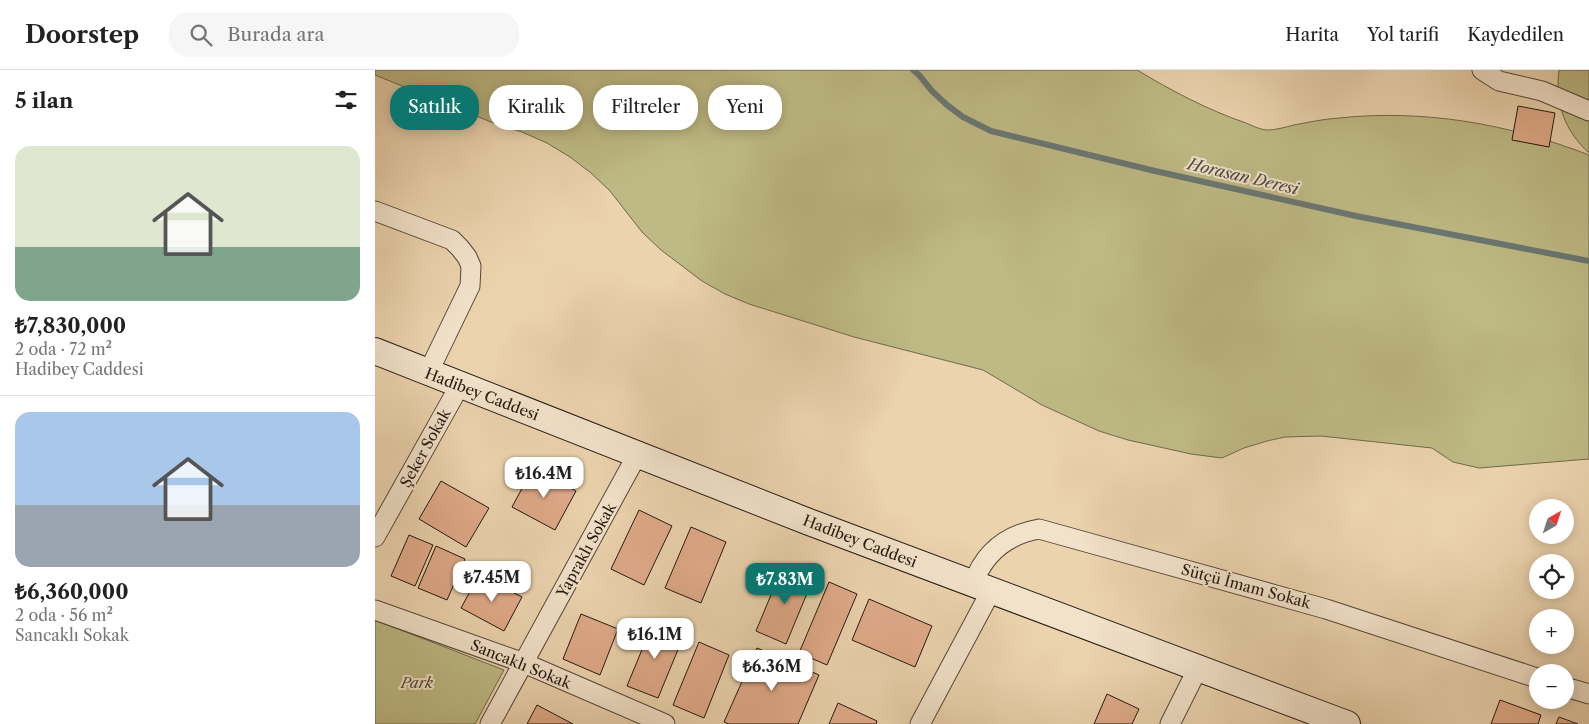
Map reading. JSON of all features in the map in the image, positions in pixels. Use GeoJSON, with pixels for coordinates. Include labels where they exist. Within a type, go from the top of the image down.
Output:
{"type":"FeatureCollection","features":[{"type":"Feature","properties":{"kind":"main road","name":"Hadibey Caddesi"},"geometry":{"type":"LineString","coordinates":[[375,351],[637,455],[1347,724]]}},
{"type":"Feature","properties":{"kind":"street"},"geometry":{"type":"LineString","coordinates":[[1482,70],[1499,81],[1543,91],[1589,110]]}},
{"type":"Feature","properties":{"kind":"street"},"geometry":{"type":"LineString","coordinates":[[375,211],[452,240],[467,257],[471,266],[470,286],[428,373]]}},
{"type":"Feature","properties":{"kind":"street","name":"Şeker Sokak"},"geometry":{"type":"LineString","coordinates":[[375,537],[460,385]]}},
{"type":"Feature","properties":{"kind":"street","name":"Yapraklı Sokak"},"geometry":{"type":"LineString","coordinates":[[491,724],[637,455]]}},
{"type":"Feature","properties":{"kind":"street","name":"Sütçü İmam Sokak"},"geometry":{"type":"LineString","coordinates":[[920,724],[982,587],[983,563],[999,545],[1025,532],[1039,530],[1326,608],[1529,675]]}},
{"type":"Feature","properties":{"kind":"street","name":"Sancaklı Sokak"},"geometry":{"type":"LineString","coordinates":[[375,610],[524,663],[665,724]]}},
{"type":"Feature","properties":{"kind":"street"},"geometry":{"type":"LineString","coordinates":[[1170,724],[1197,668]]}},
{"type":"Feature","properties":{"kind":"street"},"geometry":{"type":"LineString","coordinates":[[1574,690],[1589,694]]}},
{"type":"Feature","properties":{"kind":"green space"},"geometry":{"type":"Polygon","coordinates":[[[375,70],[1137,70],[1204,106],[1265,130],[1274,130],[1333,118],[1403,116],[1435,118],[1497,127],[1559,144],[1589,155],[1589,459],[1479,468],[1453,462],[1432,448],[1321,436],[1285,437],[1267,441],[1244,448],[1222,458],[1191,454],[1128,440],[1099,431],[1042,405],[983,370],[854,337],[749,304],[725,294],[702,281],[661,250],[642,232],[610,191],[591,173],[547,143],[516,130],[583,130],[583,85],[489,85],[489,121],[479,117],[479,85],[400,85],[375,75],[375,70]]]}},
{"type":"Feature","properties":{"kind":"green space"},"geometry":{"type":"Polygon","coordinates":[[[1559,70],[1589,70],[1589,153],[1573,135],[1563,115],[1558,94],[1559,70]]]}},
{"type":"Feature","properties":{"kind":"green space","name":"Park"},"geometry":{"type":"Polygon","coordinates":[[[375,620],[504,670],[475,724],[375,724],[375,620]]]}},
{"type":"Feature","properties":{"kind":"building"},"geometry":{"type":"Polygon","coordinates":[[[1518,106],[1555,113],[1549,147],[1512,140],[1518,106]]]}},
{"type":"Feature","properties":{"kind":"building"},"geometry":{"type":"Polygon","coordinates":[[[533,468],[576,491],[555,530],[512,507],[533,468]]]}},
{"type":"Feature","properties":{"kind":"building"},"geometry":{"type":"Polygon","coordinates":[[[441,481],[489,508],[466,547],[419,519],[441,481]]]}},
{"type":"Feature","properties":{"kind":"building"},"geometry":{"type":"Polygon","coordinates":[[[639,510],[672,526],[644,585],[611,569],[639,510]]]}},
{"type":"Feature","properties":{"kind":"building"},"geometry":{"type":"Polygon","coordinates":[[[691,527],[726,542],[701,603],[665,588],[691,527]]]}},
{"type":"Feature","properties":{"kind":"building"},"geometry":{"type":"Polygon","coordinates":[[[409,535],[433,545],[415,586],[391,576],[409,535]]]}},
{"type":"Feature","properties":{"kind":"building"},"geometry":{"type":"Polygon","coordinates":[[[436,546],[465,559],[447,600],[418,588],[436,546]]]}},
{"type":"Feature","properties":{"kind":"building"},"geometry":{"type":"Polygon","coordinates":[[[783,566],[813,579],[786,644],[756,631],[783,566]]]}},
{"type":"Feature","properties":{"kind":"building"},"geometry":{"type":"Polygon","coordinates":[[[479,575],[522,597],[504,631],[461,608],[479,575]]]}},
{"type":"Feature","properties":{"kind":"building"},"geometry":{"type":"Polygon","coordinates":[[[829,582],[857,594],[827,665],[799,653],[829,582]]]}},
{"type":"Feature","properties":{"kind":"building"},"geometry":{"type":"Polygon","coordinates":[[[869,599],[932,626],[915,667],[852,640],[869,599]]]}},
{"type":"Feature","properties":{"kind":"building"},"geometry":{"type":"Polygon","coordinates":[[[581,614],[618,629],[600,675],[563,659],[581,614]]]}},
{"type":"Feature","properties":{"kind":"building"},"geometry":{"type":"Polygon","coordinates":[[[653,623],[684,635],[658,698],[627,686],[653,623]]]}},
{"type":"Feature","properties":{"kind":"building"},"geometry":{"type":"Polygon","coordinates":[[[699,642],[729,655],[704,718],[673,705],[699,642]]]}},
{"type":"Feature","properties":{"kind":"building"},"geometry":{"type":"Polygon","coordinates":[[[757,648],[819,675],[798,724],[729,724],[724,722],[757,648]]]}},
{"type":"Feature","properties":{"kind":"building"},"geometry":{"type":"Polygon","coordinates":[[[1107,694],[1139,709],[1132,724],[1094,724],[1107,694]]]}},
{"type":"Feature","properties":{"kind":"building"},"geometry":{"type":"Polygon","coordinates":[[[1500,700],[1541,715],[1538,724],[1491,724],[1500,700]]]}},
{"type":"Feature","properties":{"kind":"building"},"geometry":{"type":"Polygon","coordinates":[[[838,703],[877,721],[876,724],[829,724],[838,703]]]}},
{"type":"Feature","properties":{"kind":"building"},"geometry":{"type":"Polygon","coordinates":[[[537,705],[573,724],[527,724],[537,705]]]}},
{"type":"Feature","properties":{"kind":"building"},"geometry":{"type":"Polygon","coordinates":[[[1559,717],[1578,724],[1556,724],[1559,717]]]}},
{"type":"Feature","properties":{"kind":"waterway","name":"Horasan Deresi"},"geometry":{"type":"LineString","coordinates":[[913,70],[947,105],[963,117],[991,131],[1155,171],[1356,216],[1589,261]]}}]}
